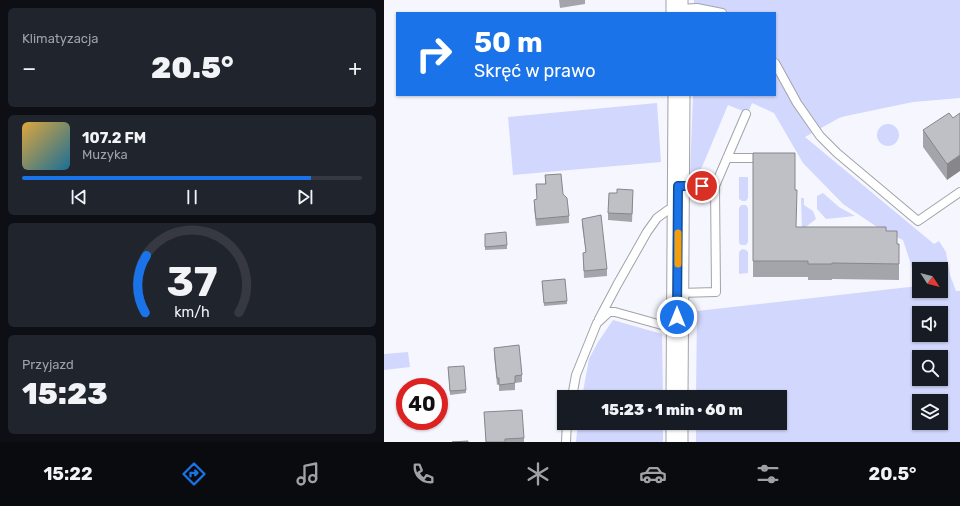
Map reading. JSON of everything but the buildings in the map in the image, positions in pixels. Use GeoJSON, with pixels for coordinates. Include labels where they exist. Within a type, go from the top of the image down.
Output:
{"type":"FeatureCollection","features":[{"type":"Feature","properties":{"kind":"street"},"geometry":{"type":"LineString","coordinates":[[677,390],[678,96]]}},
{"type":"Feature","properties":{"kind":"street"},"geometry":{"type":"LineString","coordinates":[[677,430],[677,442]]}},
{"type":"Feature","properties":{"kind":"lane"},"geometry":{"type":"LineString","coordinates":[[677,7],[697,8],[717,12]]}},
{"type":"Feature","properties":{"kind":"lane"},"geometry":{"type":"LineString","coordinates":[[776,65],[797,103],[820,136],[837,153],[918,221],[960,192]]}},
{"type":"Feature","properties":{"kind":"lane"},"geometry":{"type":"LineString","coordinates":[[677,293],[716,292],[715,186],[746,114]]}},
{"type":"Feature","properties":{"kind":"lane"},"geometry":{"type":"LineString","coordinates":[[727,158],[772,158]]}},
{"type":"Feature","properties":{"kind":"lane"},"geometry":{"type":"LineString","coordinates":[[678,186],[715,186]]}},
{"type":"Feature","properties":{"kind":"lane"},"geometry":{"type":"LineString","coordinates":[[573,390],[576,375],[597,323],[647,232],[657,218],[668,210],[678,209]]}},
{"type":"Feature","properties":{"kind":"lane"},"geometry":{"type":"LineString","coordinates":[[597,323],[609,312],[615,312],[677,329]]}},
{"type":"Feature","properties":{"kind":"lane"},"geometry":{"type":"LineString","coordinates":[[566,442],[567,430]]}},
{"type":"Feature","properties":{"kind":"shaded area"},"geometry":{"type":"Polygon","coordinates":[[[694,0],[960,0],[960,98],[913,102],[846,116],[839,118],[805,137],[934,244],[939,241],[946,252],[948,262],[912,262],[912,268],[903,240],[880,229],[843,204],[803,163],[774,113],[752,103],[748,113],[728,105],[702,167],[696,175],[696,178],[690,174],[693,96],[776,96],[776,12],[694,12],[694,0]]]}},
{"type":"Feature","properties":{"kind":"shaded area"},"geometry":{"type":"Polygon","coordinates":[[[657,103],[661,162],[513,175],[508,117],[657,103]]]}},
{"type":"Feature","properties":{"kind":"shaded area"},"geometry":{"type":"Polygon","coordinates":[[[888,124],[892,125],[898,131],[898,139],[892,145],[888,146],[884,145],[878,139],[877,135],[878,131],[884,125],[888,124]]]}},
{"type":"Feature","properties":{"kind":"shaded area"},"geometry":{"type":"Polygon","coordinates":[[[739,177],[748,177],[748,198],[746,201],[739,199],[739,177]]]}},
{"type":"Feature","properties":{"kind":"shaded area"},"geometry":{"type":"Polygon","coordinates":[[[823,193],[839,207],[855,216],[826,219],[817,209],[817,196],[823,193]]]}},
{"type":"Feature","properties":{"kind":"shaded area"},"geometry":{"type":"Polygon","coordinates":[[[801,198],[804,198],[804,205],[813,211],[816,219],[802,230],[801,198]]]}},
{"type":"Feature","properties":{"kind":"shaded area"},"geometry":{"type":"Polygon","coordinates":[[[741,205],[746,205],[748,208],[748,242],[746,245],[741,245],[739,243],[739,208],[741,205]]]}},
{"type":"Feature","properties":{"kind":"shaded area"},"geometry":{"type":"Polygon","coordinates":[[[742,249],[748,252],[748,273],[739,274],[739,252],[742,249]]]}},
{"type":"Feature","properties":{"kind":"shaded area"},"geometry":{"type":"Polygon","coordinates":[[[948,264],[950,275],[956,291],[960,291],[960,442],[696,442],[696,430],[787,430],[787,390],[696,390],[697,311],[912,287],[912,298],[948,298],[948,264]]]}},
{"type":"Feature","properties":{"kind":"shaded area"},"geometry":{"type":"Polygon","coordinates":[[[613,320],[662,334],[663,390],[583,390],[589,359],[598,342],[613,320]]]}},
{"type":"Feature","properties":{"kind":"shaded area"},"geometry":{"type":"Polygon","coordinates":[[[408,352],[410,367],[384,370],[384,354],[408,352]]]}},
{"type":"Feature","properties":{"kind":"shaded area"},"geometry":{"type":"Polygon","coordinates":[[[577,430],[663,430],[663,442],[576,442],[577,430]]]}},
{"type":"Feature","properties":{"kind":"slow traffic"},"geometry":{"type":"LineString","coordinates":[[678,233],[678,264]]}},
{"type":"Feature","properties":{"kind":"route"},"geometry":{"type":"LineString","coordinates":[[677,317],[678,186],[702,186]]}}]}
